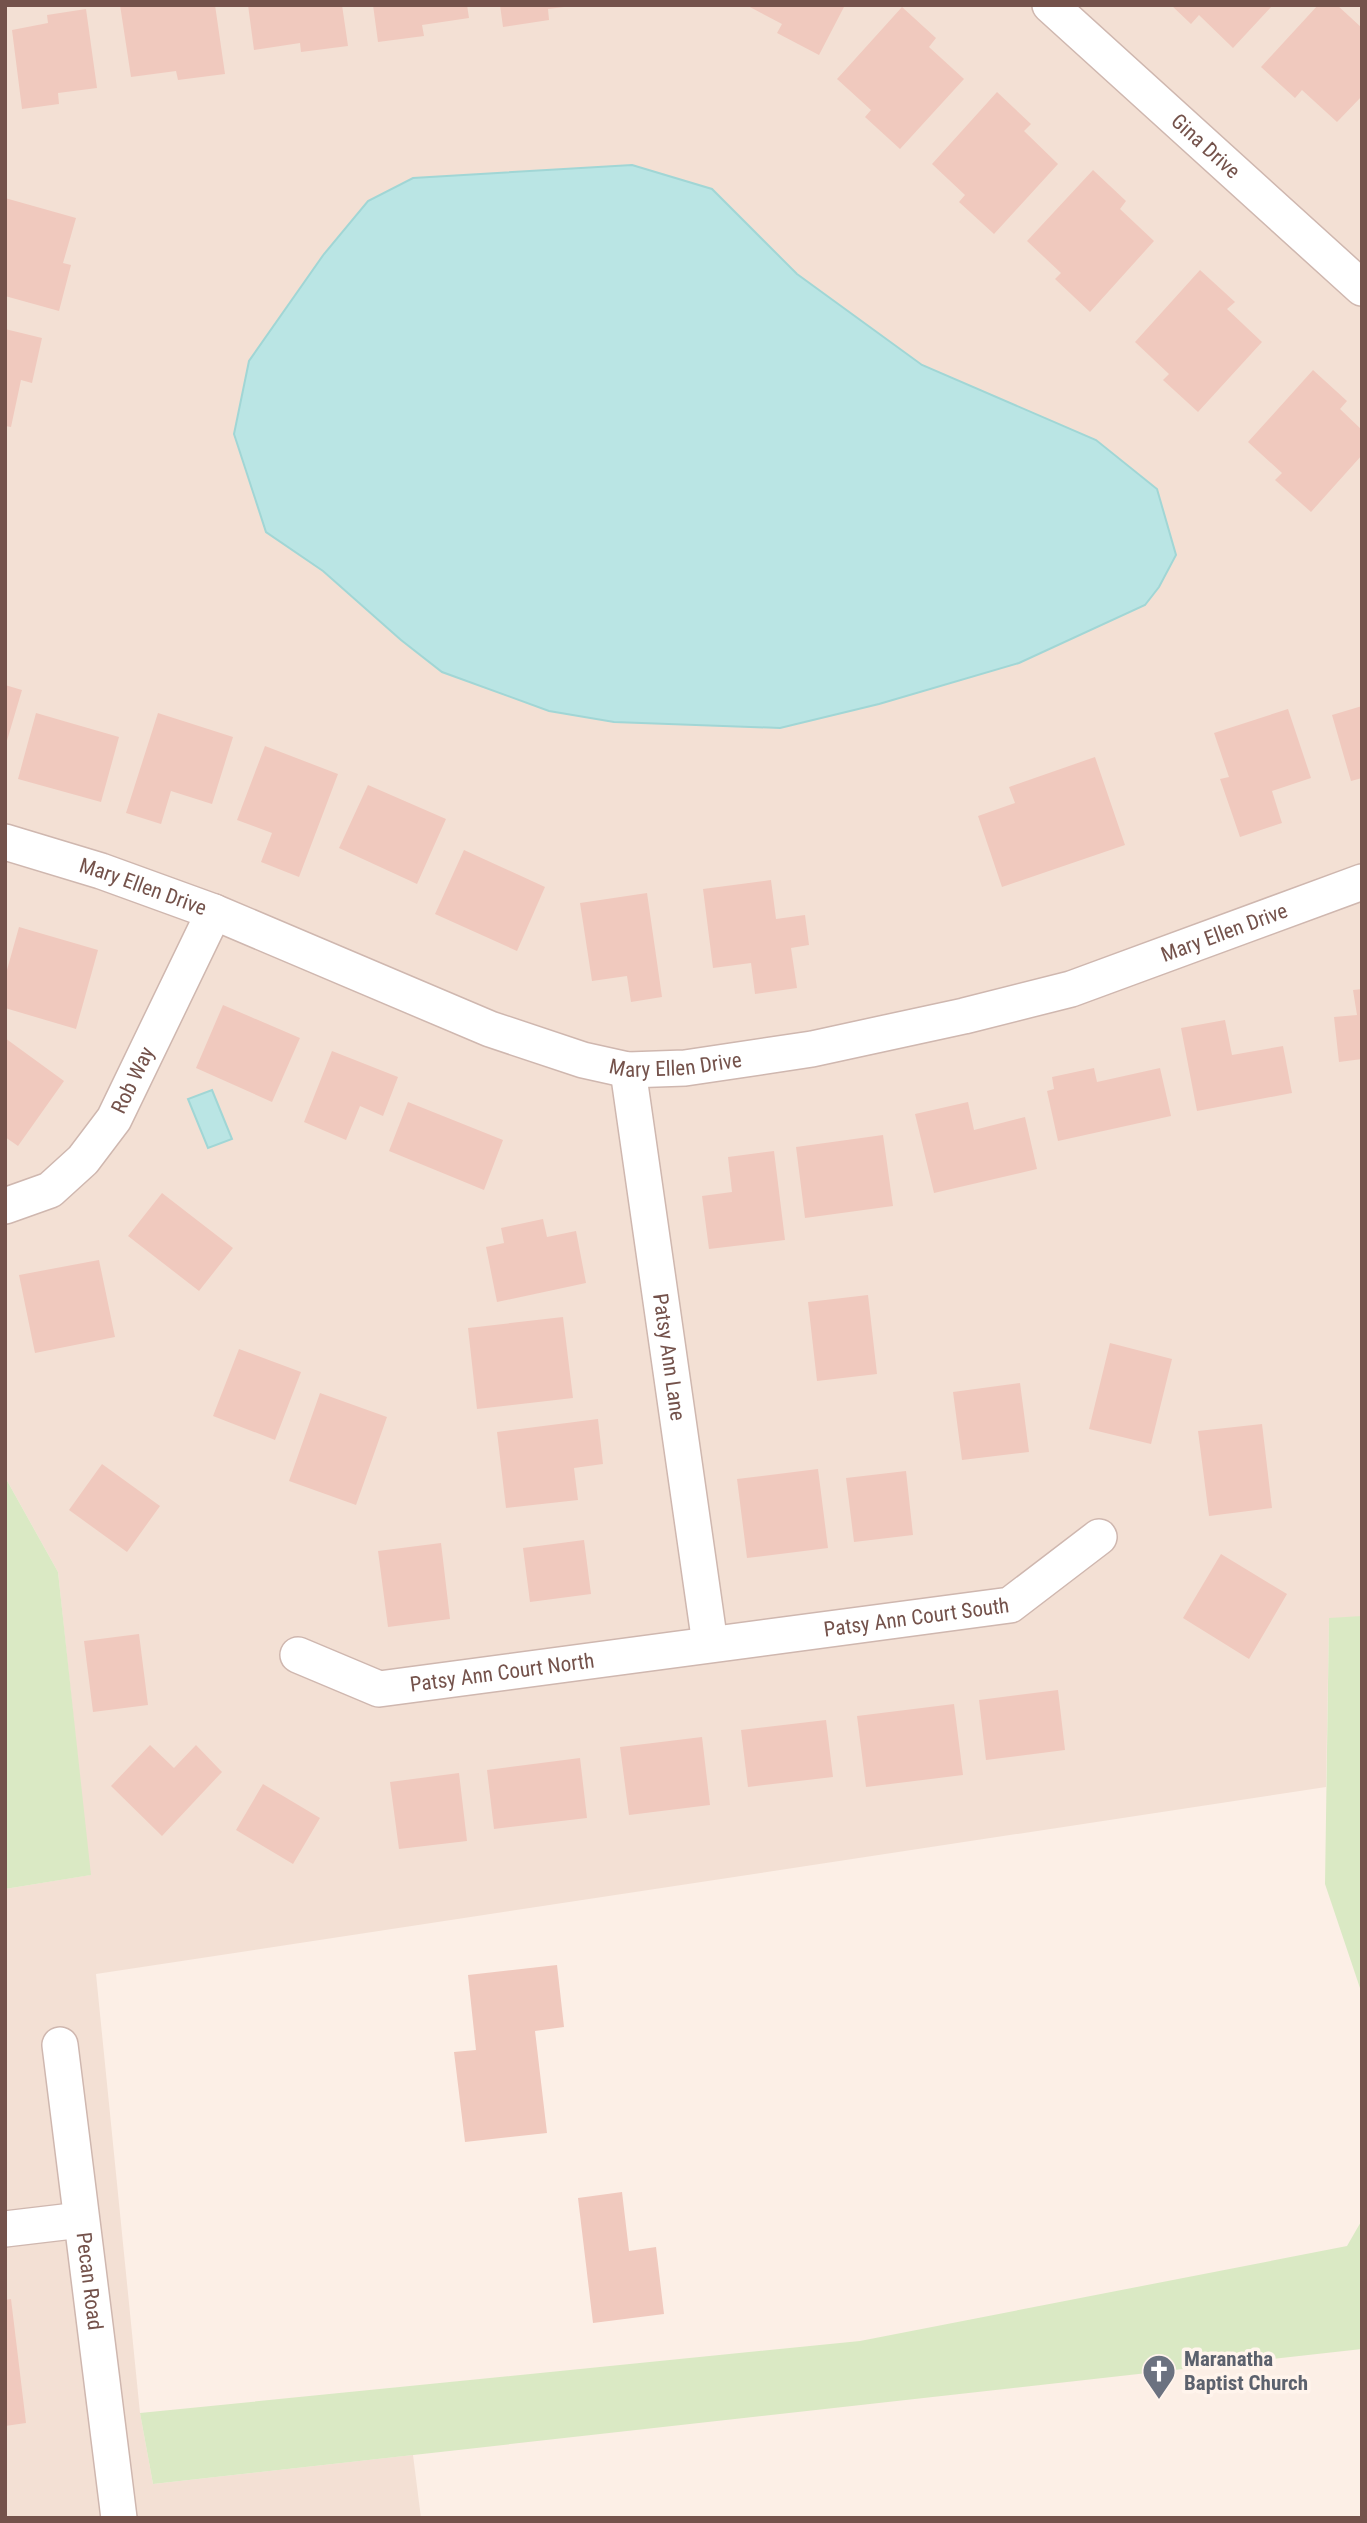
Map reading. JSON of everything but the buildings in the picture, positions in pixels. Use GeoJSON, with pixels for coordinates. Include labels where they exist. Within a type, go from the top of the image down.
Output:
{"type":"FeatureCollection","features":[{"type":"Feature","properties":{"kind":"street","name":"Gina Drive"},"geometry":{"type":"LineString","coordinates":[[1050,5],[1362,288]]}},
{"type":"Feature","properties":{"kind":"street","name":"Mary Ellen Drive"},"geometry":{"type":"LineString","coordinates":[[5,842],[101,871],[214,912],[490,1029],[583,1060],[628,1070],[685,1068],[812,1049],[1072,989],[1362,883]]}},
{"type":"Feature","properties":{"kind":"street","name":"Rob Way"},"geometry":{"type":"LineString","coordinates":[[5,1206],[50,1190],[83,1160],[114,1119],[214,912]]}},
{"type":"Feature","properties":{"kind":"street","name":"Patsy Ann Lane"},"geometry":{"type":"LineString","coordinates":[[628,1070],[710,1644]]}},
{"type":"Feature","properties":{"kind":"street","name":"Patsy Ann Court South"},"geometry":{"type":"LineString","coordinates":[[710,1644],[1010,1605],[1099,1537]]}},
{"type":"Feature","properties":{"kind":"street","name":"Patsy Ann Court North"},"geometry":{"type":"LineString","coordinates":[[298,1655],[379,1689],[710,1644]]}},
{"type":"Feature","properties":{"kind":"street","name":"Pecan Road"},"geometry":{"type":"LineString","coordinates":[[60,2045],[118,2518]]}},
{"type":"Feature","properties":{"kind":"street"},"geometry":{"type":"LineString","coordinates":[[5,2229],[81,2220]]}},
{"type":"Feature","properties":{"kind":"shaded area"},"geometry":{"type":"Polygon","coordinates":[[[5,5],[1362,5],[1362,1617],[1329,1619],[1326,1787],[96,1974],[140,2413],[153,2484],[413,2455],[421,2518],[5,2518],[5,1889],[90,1875],[58,1572],[5,1477],[5,5]]]}},
{"type":"Feature","properties":{"kind":"green space"},"geometry":{"type":"Polygon","coordinates":[[[5,1477],[58,1572],[91,1875],[5,1889],[5,1477]]]}},
{"type":"Feature","properties":{"kind":"green space"},"geometry":{"type":"Polygon","coordinates":[[[1362,1616],[1362,1994],[1325,1884],[1329,1618],[1362,1616]]]}},
{"type":"Feature","properties":{"kind":"green space"},"geometry":{"type":"Polygon","coordinates":[[[1362,2220],[1362,2349],[153,2484],[140,2413],[860,2341],[1347,2246],[1362,2220]]]}},
{"type":"Feature","properties":{"kind":"water"},"geometry":{"type":"Polygon","coordinates":[[[632,165],[712,189],[797,274],[922,365],[1096,440],[1157,489],[1176,555],[1159,587],[1145,605],[1019,663],[879,704],[780,728],[614,722],[549,711],[442,672],[401,640],[323,571],[266,532],[234,434],[249,361],[324,254],[368,201],[413,178],[632,165]]]}},
{"type":"Feature","properties":{"kind":"water"},"geometry":{"type":"Polygon","coordinates":[[[212,1090],[232,1139],[208,1148],[188,1099],[212,1090]]]}},
{"type":"Feature","properties":{"kind":"place","name":"Maranatha Baptist Church"},"geometry":{"type":"Point","coordinates":[1159,2401]}}]}
